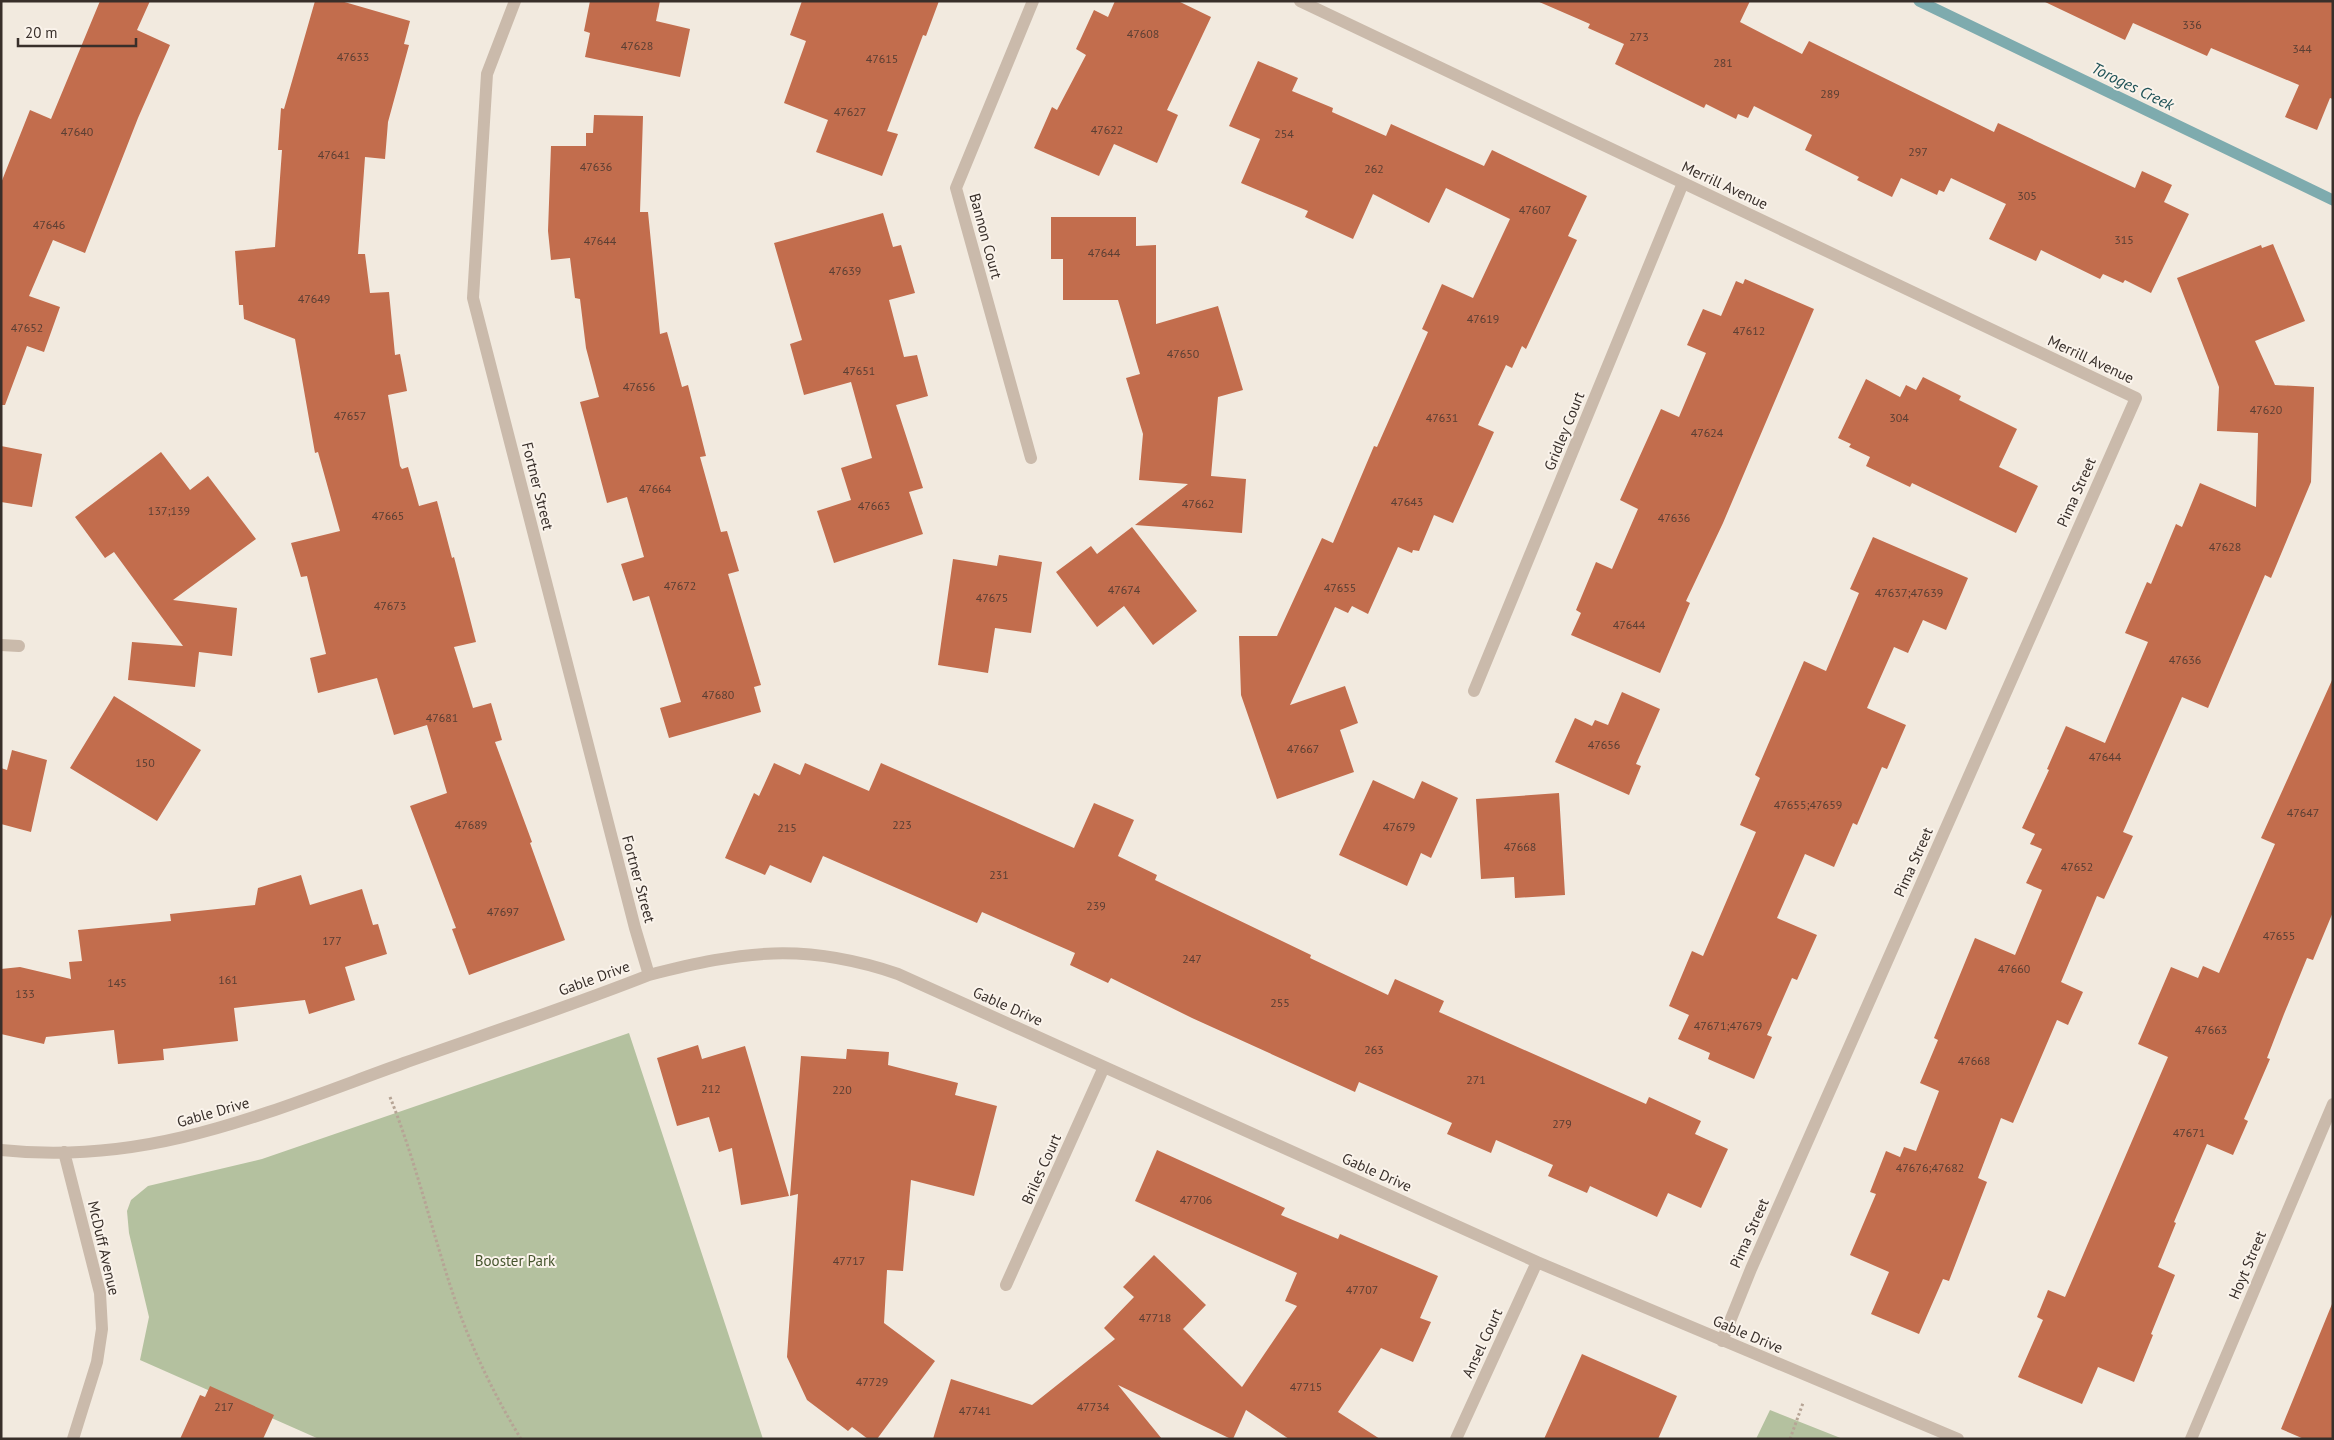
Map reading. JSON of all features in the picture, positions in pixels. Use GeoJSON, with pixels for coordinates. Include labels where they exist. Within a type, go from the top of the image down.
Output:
{"type":"FeatureCollection","features":[{"type":"Feature","properties":{"kind":"street","name":"Fortner Street"},"geometry":{"type":"LineString","coordinates":[[515,1],[487,74],[473,298],[649,975]]}},
{"type":"Feature","properties":{"kind":"street","name":"Bannon Court"},"geometry":{"type":"LineString","coordinates":[[1030,458],[956,188],[1033,1]]}},
{"type":"Feature","properties":{"kind":"street","name":"Merrill Avenue"},"geometry":{"type":"LineString","coordinates":[[1300,1],[2136,398]]}},
{"type":"Feature","properties":{"kind":"street","name":"Gridley Court"},"geometry":{"type":"LineString","coordinates":[[1474,691],[1684,183]]}},
{"type":"Feature","properties":{"kind":"street","name":"Pima Street"},"geometry":{"type":"LineString","coordinates":[[1722,1341],[1755,1260],[2136,398]]}},
{"type":"Feature","properties":{"kind":"street"},"geometry":{"type":"LineString","coordinates":[[1,645],[19,646]]}},
{"type":"Feature","properties":{"kind":"street","name":"Gable Drive"},"geometry":{"type":"LineString","coordinates":[[1,1150],[64,1152],[124,1150],[178,1139],[282,1109],[649,975],[708,960],[746,954],[818,955],[852,960],[898,974],[1537,1262],[1958,1439]]}},
{"type":"Feature","properties":{"kind":"street","name":"Briles Court"},"geometry":{"type":"LineString","coordinates":[[1006,1284],[1104,1067]]}},
{"type":"Feature","properties":{"kind":"street","name":"Hoyt Street"},"geometry":{"type":"LineString","coordinates":[[2191,1439],[2333,1104]]}},
{"type":"Feature","properties":{"kind":"street","name":"McDuff Avenue"},"geometry":{"type":"LineString","coordinates":[[64,1152],[100,1293],[102,1329],[97,1362],[74,1439]]}},
{"type":"Feature","properties":{"kind":"street","name":"Ansel Court"},"geometry":{"type":"LineString","coordinates":[[1456,1439],[1537,1262]]}},
{"type":"Feature","properties":{"kind":"path"},"geometry":{"type":"LineString","coordinates":[[380,1072],[417,1170],[453,1294],[468,1334],[486,1376],[521,1439]]}},
{"type":"Feature","properties":{"kind":"path"},"geometry":{"type":"LineString","coordinates":[[1790,1439],[1812,1379]]}},
{"type":"Feature","properties":{"kind":"green space","name":"Booster Park"},"geometry":{"type":"Polygon","coordinates":[[[629,1033],[763,1439],[319,1439],[140,1360],[149,1317],[129,1233],[127,1211],[131,1200],[148,1186],[262,1159],[629,1033]]]}},
{"type":"Feature","properties":{"kind":"green space"},"geometry":{"type":"Polygon","coordinates":[[[1770,1410],[1843,1439],[1756,1439],[1770,1410]]]}},
{"type":"Feature","properties":{"kind":"building"},"geometry":{"type":"Polygon","coordinates":[[[100,1],[150,1],[137,30],[170,45],[138,118],[85,253],[53,240],[29,296],[60,307],[44,352],[27,346],[5,405],[1,405],[1,183],[30,110],[51,119],[100,1]]]}},
{"type":"Feature","properties":{"kind":"building"},"geometry":{"type":"Polygon","coordinates":[[[315,1],[341,1],[410,21],[404,44],[409,45],[388,122],[385,159],[365,157],[358,254],[365,254],[370,293],[389,292],[395,355],[400,354],[407,391],[388,395],[400,466],[402,469],[408,467],[419,506],[437,501],[476,642],[454,647],[473,708],[491,703],[502,740],[495,742],[532,842],[530,843],[565,940],[469,975],[452,929],[456,928],[410,806],[447,793],[427,725],[394,735],[377,678],[318,693],[310,658],[326,654],[307,576],[301,577],[291,543],[340,531],[318,452],[315,453],[295,339],[244,319],[243,305],[239,305],[235,251],[275,247],[282,150],[278,150],[281,108],[284,109],[315,1]]]}},
{"type":"Feature","properties":{"kind":"building"},"geometry":{"type":"Polygon","coordinates":[[[590,1],[660,1],[656,21],[690,29],[680,77],[585,57],[590,33],[584,31],[590,1]]]}},
{"type":"Feature","properties":{"kind":"building"},"geometry":{"type":"Polygon","coordinates":[[[802,1],[939,1],[926,36],[923,35],[887,131],[898,134],[882,176],[816,152],[828,120],[784,103],[806,41],[790,35],[802,1]]]}},
{"type":"Feature","properties":{"kind":"building"},"geometry":{"type":"Polygon","coordinates":[[[1115,1],[1178,1],[1211,17],[1167,110],[1178,115],[1157,163],[1114,144],[1099,176],[1034,148],[1052,107],[1057,110],[1086,55],[1076,49],[1094,10],[1108,17],[1115,1]]]}},
{"type":"Feature","properties":{"kind":"building"},"geometry":{"type":"Polygon","coordinates":[[[1537,1],[1750,1],[1740,22],[1802,54],[1809,41],[1994,132],[1998,123],[2135,188],[2142,171],[2172,185],[2164,202],[2189,214],[2151,293],[2125,280],[2123,283],[2103,274],[2100,279],[2041,250],[2036,261],[1989,239],[2006,204],[1951,178],[1944,192],[1939,190],[1937,195],[1901,178],[1892,197],[1857,180],[1859,177],[1805,150],[1812,135],[1754,106],[1748,118],[1738,114],[1736,119],[1706,104],[1704,108],[1615,64],[1624,44],[1588,28],[1590,24],[1537,1]]]}},
{"type":"Feature","properties":{"kind":"building"},"geometry":{"type":"Polygon","coordinates":[[[2043,1],[2333,1],[2333,99],[2330,98],[2317,130],[2285,117],[2299,85],[2211,48],[2207,56],[2133,23],[2125,40],[2043,1]]]}},
{"type":"Feature","properties":{"kind":"building"},"geometry":{"type":"Polygon","coordinates":[[[1258,61],[1298,78],[1292,91],[1333,108],[1332,112],[1386,136],[1391,124],[1484,166],[1492,150],[1587,196],[1568,236],[1577,240],[1526,349],[1522,346],[1512,368],[1506,365],[1478,425],[1494,432],[1453,523],[1434,515],[1419,551],[1413,550],[1412,553],[1398,547],[1368,614],[1352,606],[1348,613],[1335,607],[1290,705],[1345,686],[1358,723],[1340,730],[1354,772],[1277,799],[1241,695],[1239,636],[1277,636],[1322,538],[1333,543],[1374,446],[1377,447],[1428,332],[1422,329],[1442,284],[1473,298],[1510,219],[1446,188],[1429,223],[1373,194],[1353,239],[1305,217],[1308,211],[1241,183],[1260,139],[1229,126],[1258,61]]]}},
{"type":"Feature","properties":{"kind":"building"},"geometry":{"type":"Polygon","coordinates":[[[594,115],[643,116],[640,212],[648,212],[660,334],[667,332],[682,387],[688,385],[706,456],[700,457],[721,532],[727,531],[739,571],[728,574],[761,685],[754,687],[761,712],[669,738],[660,708],[681,702],[649,596],[633,601],[621,564],[644,557],[627,497],[607,503],[580,402],[599,397],[586,348],[580,299],[575,298],[570,258],[551,260],[548,231],[551,146],[586,146],[586,133],[593,133],[594,115]]]}},
{"type":"Feature","properties":{"kind":"building"},"geometry":{"type":"Polygon","coordinates":[[[883,213],[893,247],[901,245],[915,293],[889,300],[904,357],[917,355],[928,396],[896,405],[923,488],[909,492],[923,534],[834,563],[817,511],[851,500],[841,468],[872,458],[851,382],[804,395],[790,344],[802,340],[774,243],[883,213]]]}},
{"type":"Feature","properties":{"kind":"building"},"geometry":{"type":"Polygon","coordinates":[[[1051,217],[1136,217],[1136,246],[1156,245],[1156,324],[1218,306],[1243,390],[1218,397],[1211,476],[1246,479],[1242,533],[1135,525],[1188,484],[1139,480],[1143,434],[1126,378],[1140,374],[1118,300],[1063,300],[1063,259],[1051,259],[1051,217]]]}},
{"type":"Feature","properties":{"kind":"building"},"geometry":{"type":"Polygon","coordinates":[[[2273,244],[2305,321],[2255,341],[2275,385],[2314,387],[2311,482],[2271,578],[2265,575],[2208,708],[2182,697],[2123,832],[2133,836],[2104,899],[2097,896],[2061,982],[2083,992],[2068,1025],[2057,1020],[2013,1123],[2001,1118],[1978,1178],[1987,1182],[1949,1281],[1943,1279],[1919,1334],[1871,1314],[1889,1272],[1850,1255],[1876,1194],[1870,1192],[1886,1151],[1900,1157],[1904,1147],[1916,1151],[1939,1091],[1920,1083],[1938,1040],[1934,1038],[1975,938],[2015,955],[2042,890],[2026,883],[2042,849],[2030,844],[2035,834],[2022,828],[2049,770],[2047,769],[2066,726],[2105,743],[2148,642],[2125,633],[2147,582],[2151,584],[2176,524],[2182,527],[2200,483],[2256,507],[2258,433],[2217,431],[2219,387],[2177,278],[2261,245],[2262,248],[2273,244]]]}},
{"type":"Feature","properties":{"kind":"building"},"geometry":{"type":"Polygon","coordinates":[[[1745,279],[1814,309],[1723,523],[1686,601],[1690,603],[1660,673],[1571,635],[1581,613],[1576,610],[1596,562],[1612,569],[1638,509],[1620,500],[1661,409],[1679,417],[1706,353],[1687,345],[1703,309],[1721,316],[1736,281],[1743,284],[1745,279]]]}},
{"type":"Feature","properties":{"kind":"building"},"geometry":{"type":"Polygon","coordinates":[[[1923,377],[1961,396],[1959,400],[2017,429],[1999,467],[2038,486],[2016,533],[1912,483],[1910,487],[1866,466],[1870,457],[1849,447],[1851,444],[1838,438],[1866,379],[1900,397],[1906,385],[1916,390],[1923,377]]]}},
{"type":"Feature","properties":{"kind":"building"},"geometry":{"type":"Polygon","coordinates":[[[1,446],[42,454],[32,507],[1,502],[1,446]]]}},
{"type":"Feature","properties":{"kind":"building"},"geometry":{"type":"Polygon","coordinates":[[[161,452],[190,490],[208,476],[256,539],[173,600],[237,608],[232,656],[199,652],[195,687],[128,680],[132,642],[183,646],[114,552],[105,558],[75,517],[161,452]]]}},
{"type":"Feature","properties":{"kind":"building"},"geometry":{"type":"Polygon","coordinates":[[[1132,527],[1197,611],[1153,645],[1124,606],[1097,627],[1056,572],[1091,546],[1097,554],[1132,527]]]}},
{"type":"Feature","properties":{"kind":"building"},"geometry":{"type":"Polygon","coordinates":[[[1873,537],[1968,578],[1946,630],[1923,620],[1908,653],[1894,647],[1867,708],[1906,725],[1887,769],[1882,767],[1857,825],[1853,823],[1834,867],[1805,854],[1777,918],[1817,935],[1797,980],[1792,978],[1767,1035],[1772,1037],[1754,1079],[1708,1059],[1710,1053],[1678,1039],[1689,1015],[1669,1006],[1692,951],[1703,956],[1756,832],[1740,825],[1760,778],[1755,775],[1804,661],[1826,671],[1859,593],[1850,589],[1873,537]]]}},
{"type":"Feature","properties":{"kind":"building"},"geometry":{"type":"Polygon","coordinates":[[[999,555],[1042,562],[1031,633],[995,628],[988,673],[938,665],[953,559],[997,566],[999,555]]]}},
{"type":"Feature","properties":{"kind":"building"},"geometry":{"type":"Polygon","coordinates":[[[2333,678],[2333,912],[2313,960],[2307,958],[2267,1058],[2270,1059],[2244,1119],[2248,1121],[2233,1155],[2207,1144],[2174,1222],[2176,1223],[2158,1267],[2175,1275],[2134,1382],[2098,1367],[2082,1404],[2018,1377],[2043,1320],[2037,1317],[2048,1290],[2065,1297],[2168,1057],[2138,1044],[2171,967],[2198,978],[2203,966],[2219,973],[2275,844],[2261,838],[2333,678]]]}},
{"type":"Feature","properties":{"kind":"building"},"geometry":{"type":"Polygon","coordinates":[[[1622,692],[1660,709],[1636,764],[1641,766],[1629,795],[1555,762],[1575,718],[1592,726],[1595,720],[1608,725],[1622,692]]]}},
{"type":"Feature","properties":{"kind":"building"},"geometry":{"type":"Polygon","coordinates":[[[114,696],[201,750],[157,821],[70,768],[114,696]]]}},
{"type":"Feature","properties":{"kind":"building"},"geometry":{"type":"Polygon","coordinates":[[[12,750],[47,760],[31,832],[1,824],[1,768],[7,770],[12,750]]]}},
{"type":"Feature","properties":{"kind":"building"},"geometry":{"type":"Polygon","coordinates":[[[774,763],[800,775],[805,763],[869,791],[881,763],[1074,848],[1094,803],[1134,820],[1118,856],[1157,875],[1155,880],[1311,955],[1310,958],[1388,995],[1395,979],[1444,1001],[1439,1012],[1646,1104],[1649,1097],[1701,1121],[1695,1134],[1728,1149],[1701,1208],[1668,1193],[1657,1217],[1590,1186],[1587,1193],[1548,1176],[1553,1165],[1496,1140],[1491,1153],[1447,1134],[1452,1123],[1359,1082],[1355,1092],[1192,1018],[1111,978],[1108,983],[1070,965],[1075,953],[982,912],[977,923],[823,856],[811,883],[770,865],[765,875],[725,858],[754,793],[759,796],[774,763]]]}},
{"type":"Feature","properties":{"kind":"building"},"geometry":{"type":"Polygon","coordinates":[[[1373,780],[1414,799],[1422,781],[1458,798],[1431,858],[1421,853],[1407,886],[1339,855],[1373,780]]]}},
{"type":"Feature","properties":{"kind":"building"},"geometry":{"type":"Polygon","coordinates":[[[1559,793],[1565,895],[1515,898],[1514,877],[1481,879],[1476,799],[1559,793]]]}},
{"type":"Feature","properties":{"kind":"building"},"geometry":{"type":"Polygon","coordinates":[[[301,875],[310,905],[362,889],[373,925],[378,924],[387,954],[345,967],[355,1000],[309,1014],[305,1000],[234,1008],[238,1041],[163,1049],[164,1060],[118,1064],[114,1030],[46,1037],[44,1044],[1,1034],[1,969],[20,967],[71,979],[69,962],[82,961],[78,930],[171,921],[170,914],[255,905],[258,888],[301,875]]]}},
{"type":"Feature","properties":{"kind":"building"},"geometry":{"type":"Polygon","coordinates":[[[698,1045],[702,1059],[745,1046],[789,1196],[741,1205],[732,1148],[719,1152],[709,1117],[677,1126],[657,1058],[698,1045]]]}},
{"type":"Feature","properties":{"kind":"building"},"geometry":{"type":"Polygon","coordinates":[[[847,1049],[889,1052],[888,1065],[958,1083],[955,1095],[997,1106],[974,1196],[911,1180],[903,1271],[887,1270],[884,1323],[935,1361],[877,1439],[868,1439],[852,1427],[848,1431],[807,1400],[787,1357],[798,1194],[790,1196],[801,1056],[846,1059],[847,1049]]]}},
{"type":"Feature","properties":{"kind":"building"},"geometry":{"type":"Polygon","coordinates":[[[1157,1150],[1285,1208],[1281,1215],[1338,1239],[1340,1234],[1438,1276],[1420,1318],[1431,1322],[1413,1362],[1381,1348],[1338,1412],[1380,1439],[1289,1439],[1246,1410],[1233,1439],[1231,1439],[1118,1385],[1162,1439],[933,1439],[951,1379],[1032,1405],[1115,1339],[1104,1328],[1134,1297],[1123,1287],[1154,1255],[1206,1305],[1183,1329],[1242,1387],[1297,1306],[1285,1301],[1297,1273],[1135,1201],[1157,1150]]]}},
{"type":"Feature","properties":{"kind":"building"},"geometry":{"type":"Polygon","coordinates":[[[2332,1304],[2333,1439],[2304,1439],[2281,1429],[2332,1304]]]}},
{"type":"Feature","properties":{"kind":"building"},"geometry":{"type":"Polygon","coordinates":[[[1582,1354],[1677,1396],[1658,1439],[1544,1439],[1582,1354]]]}},
{"type":"Feature","properties":{"kind":"building"},"geometry":{"type":"Polygon","coordinates":[[[210,1386],[274,1415],[263,1439],[180,1439],[200,1395],[205,1397],[210,1386]]]}},
{"type":"Feature","properties":{"kind":"waterway","name":"Toroges Creek"},"geometry":{"type":"LineString","coordinates":[[1919,1],[2333,200]]}}]}
